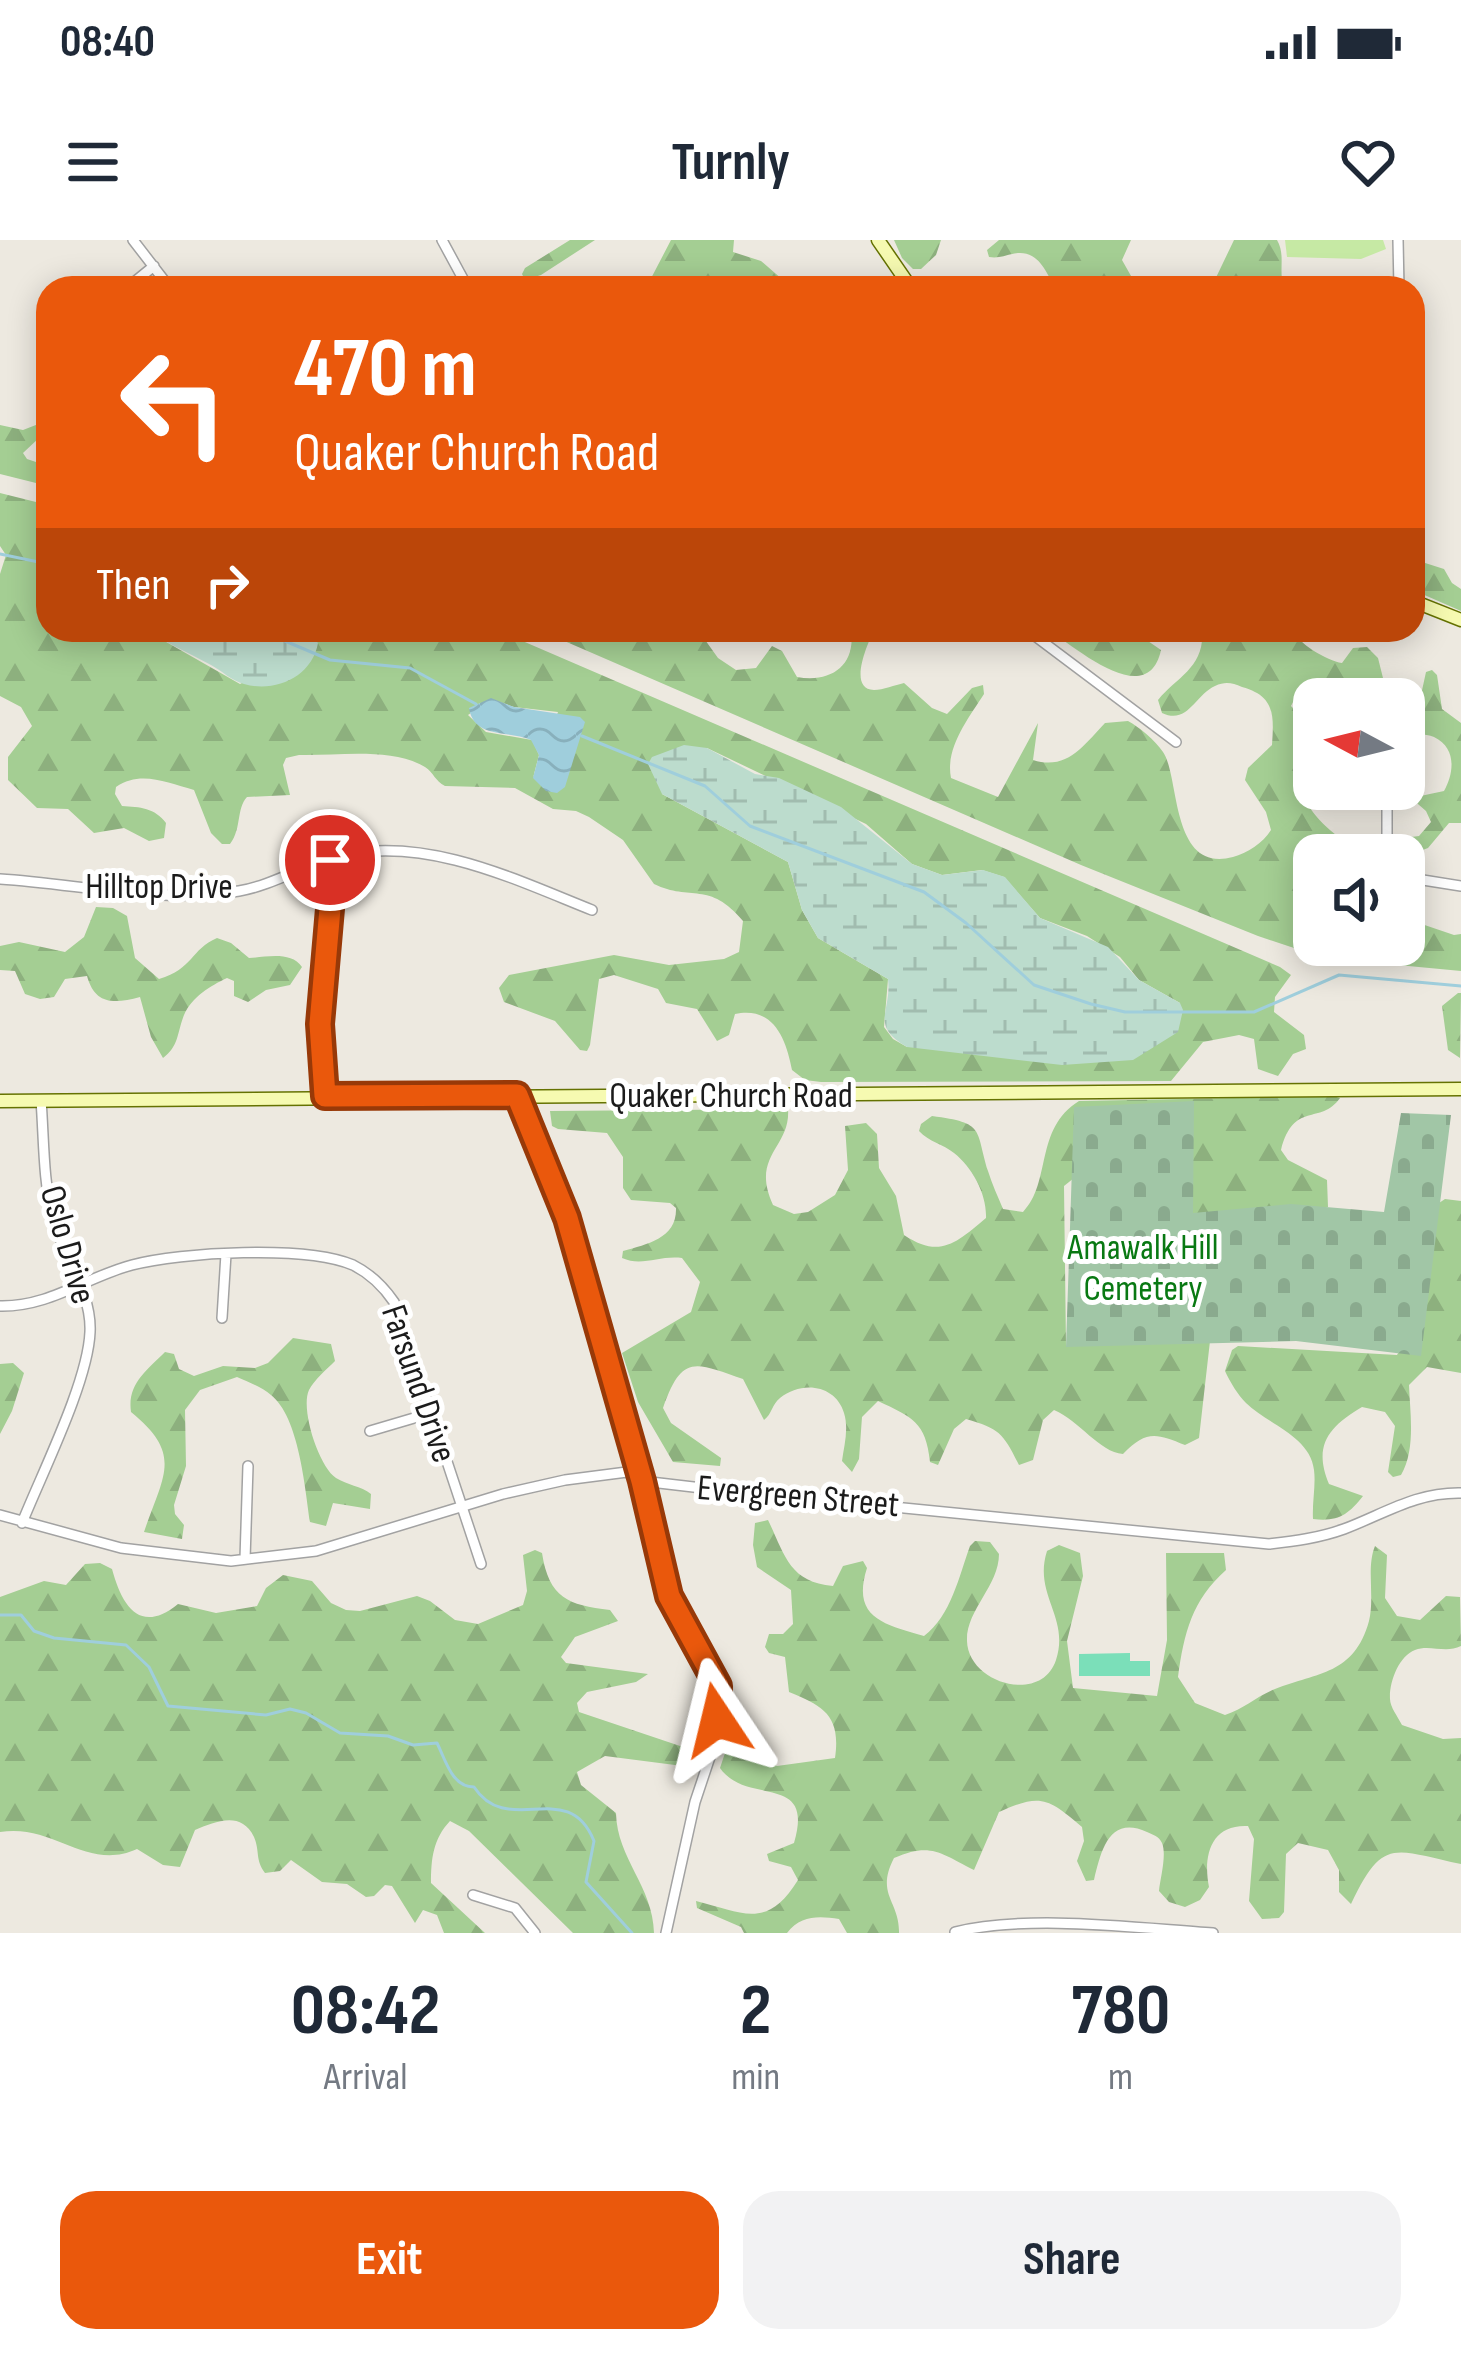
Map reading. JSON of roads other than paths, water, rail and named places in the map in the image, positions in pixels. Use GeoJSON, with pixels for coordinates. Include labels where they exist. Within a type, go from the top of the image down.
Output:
{"type":"FeatureCollection","features":[{"type":"Feature","properties":{"kind":"street"},"geometry":{"type":"LineString","coordinates":[[133,240],[161,276]]}},
{"type":"Feature","properties":{"kind":"street"},"geometry":{"type":"LineString","coordinates":[[442,240],[462,276]]}},
{"type":"Feature","properties":{"kind":"street"},"geometry":{"type":"LineString","coordinates":[[878,240],[903,276]]}},
{"type":"Feature","properties":{"kind":"street"},"geometry":{"type":"LineString","coordinates":[[1398,240],[1399,276]]}},
{"type":"Feature","properties":{"kind":"street"},"geometry":{"type":"LineString","coordinates":[[142,276],[154,266]]}},
{"type":"Feature","properties":{"kind":"street"},"geometry":{"type":"LineString","coordinates":[[1425,606],[1461,620]]}},
{"type":"Feature","properties":{"kind":"street"},"geometry":{"type":"LineString","coordinates":[[1043,642],[1176,742]]}},
{"type":"Feature","properties":{"kind":"street","name":"Hilltop Drive"},"geometry":{"type":"LineString","coordinates":[[0,879],[119,895],[241,891],[330,860],[381,852],[446,857],[592,910]]}},
{"type":"Feature","properties":{"kind":"street"},"geometry":{"type":"LineString","coordinates":[[325,1096],[320,1024],[332,896],[330,860]]}},
{"type":"Feature","properties":{"kind":"street"},"geometry":{"type":"LineString","coordinates":[[1425,880],[1461,886]]}},
{"type":"Feature","properties":{"kind":"street","name":"Quaker Church Road"},"geometry":{"type":"LineString","coordinates":[[0,1101],[1461,1089]]}},
{"type":"Feature","properties":{"kind":"street"},"geometry":{"type":"LineString","coordinates":[[517,1095],[567,1218],[642,1481],[669,1596],[714,1675],[719,1697],[715,1742],[695,1802],[666,1933]]}},
{"type":"Feature","properties":{"kind":"street","name":"Oslo Drive"},"geometry":{"type":"LineString","coordinates":[[22,1522],[78,1383],[90,1332],[81,1286],[48,1196],[41,1100]]}},
{"type":"Feature","properties":{"kind":"street"},"geometry":{"type":"LineString","coordinates":[[222,1318],[226,1254]]}},
{"type":"Feature","properties":{"kind":"street","name":"Farsund Drive"},"geometry":{"type":"LineString","coordinates":[[0,1306],[35,1304],[127,1266],[174,1256],[332,1259],[367,1273],[394,1302],[481,1564]]}},
{"type":"Feature","properties":{"kind":"street"},"geometry":{"type":"LineString","coordinates":[[370,1431],[431,1413]]}},
{"type":"Feature","properties":{"kind":"street"},"geometry":{"type":"LineString","coordinates":[[244,1559],[248,1466]]}},
{"type":"Feature","properties":{"kind":"street","name":"Evergreen Street"},"geometry":{"type":"LineString","coordinates":[[0,1515],[121,1548],[244,1559],[316,1551],[566,1480],[627,1472],[642,1481],[1269,1544],[1307,1540],[1343,1529],[1429,1494],[1461,1493]]}},
{"type":"Feature","properties":{"kind":"street"},"geometry":{"type":"LineString","coordinates":[[473,1895],[514,1908],[535,1933]]}},
{"type":"Feature","properties":{"kind":"street"},"geometry":{"type":"LineString","coordinates":[[955,1932],[980,1926],[1039,1925],[1214,1933]]}},
{"type":"Feature","properties":{"kind":"water"},"geometry":{"type":"Polygon","coordinates":[[[491,698],[514,707],[580,717],[585,722],[565,787],[557,793],[546,791],[533,778],[539,755],[531,740],[493,732],[472,718],[469,708],[491,698]]]}},
{"type":"Feature","properties":{"kind":"waterway"},"geometry":{"type":"LineString","coordinates":[[0,554],[36,562]]}},
{"type":"Feature","properties":{"kind":"waterway"},"geometry":{"type":"LineString","coordinates":[[287,642],[330,660],[410,668],[476,704]]}},
{"type":"Feature","properties":{"kind":"waterway"},"geometry":{"type":"LineString","coordinates":[[582,736],[705,786],[750,826],[924,892],[1034,985],[1091,1004],[1125,1012],[1254,1012],[1339,975],[1461,986]]}},
{"type":"Feature","properties":{"kind":"waterway"},"geometry":{"type":"LineString","coordinates":[[0,1615],[21,1615],[34,1631],[54,1638],[126,1645],[149,1667],[168,1706],[266,1715],[290,1709],[340,1733],[388,1736],[413,1745],[437,1743],[455,1778],[474,1787],[488,1802],[503,1808],[569,1812],[583,1822],[594,1841],[586,1882],[632,1933]]}},
{"type":"Feature","properties":{"kind":"park label","name":"Amawalk Hill Cemetery"},"geometry":{"type":"Point","coordinates":[1143,1268]}}]}
